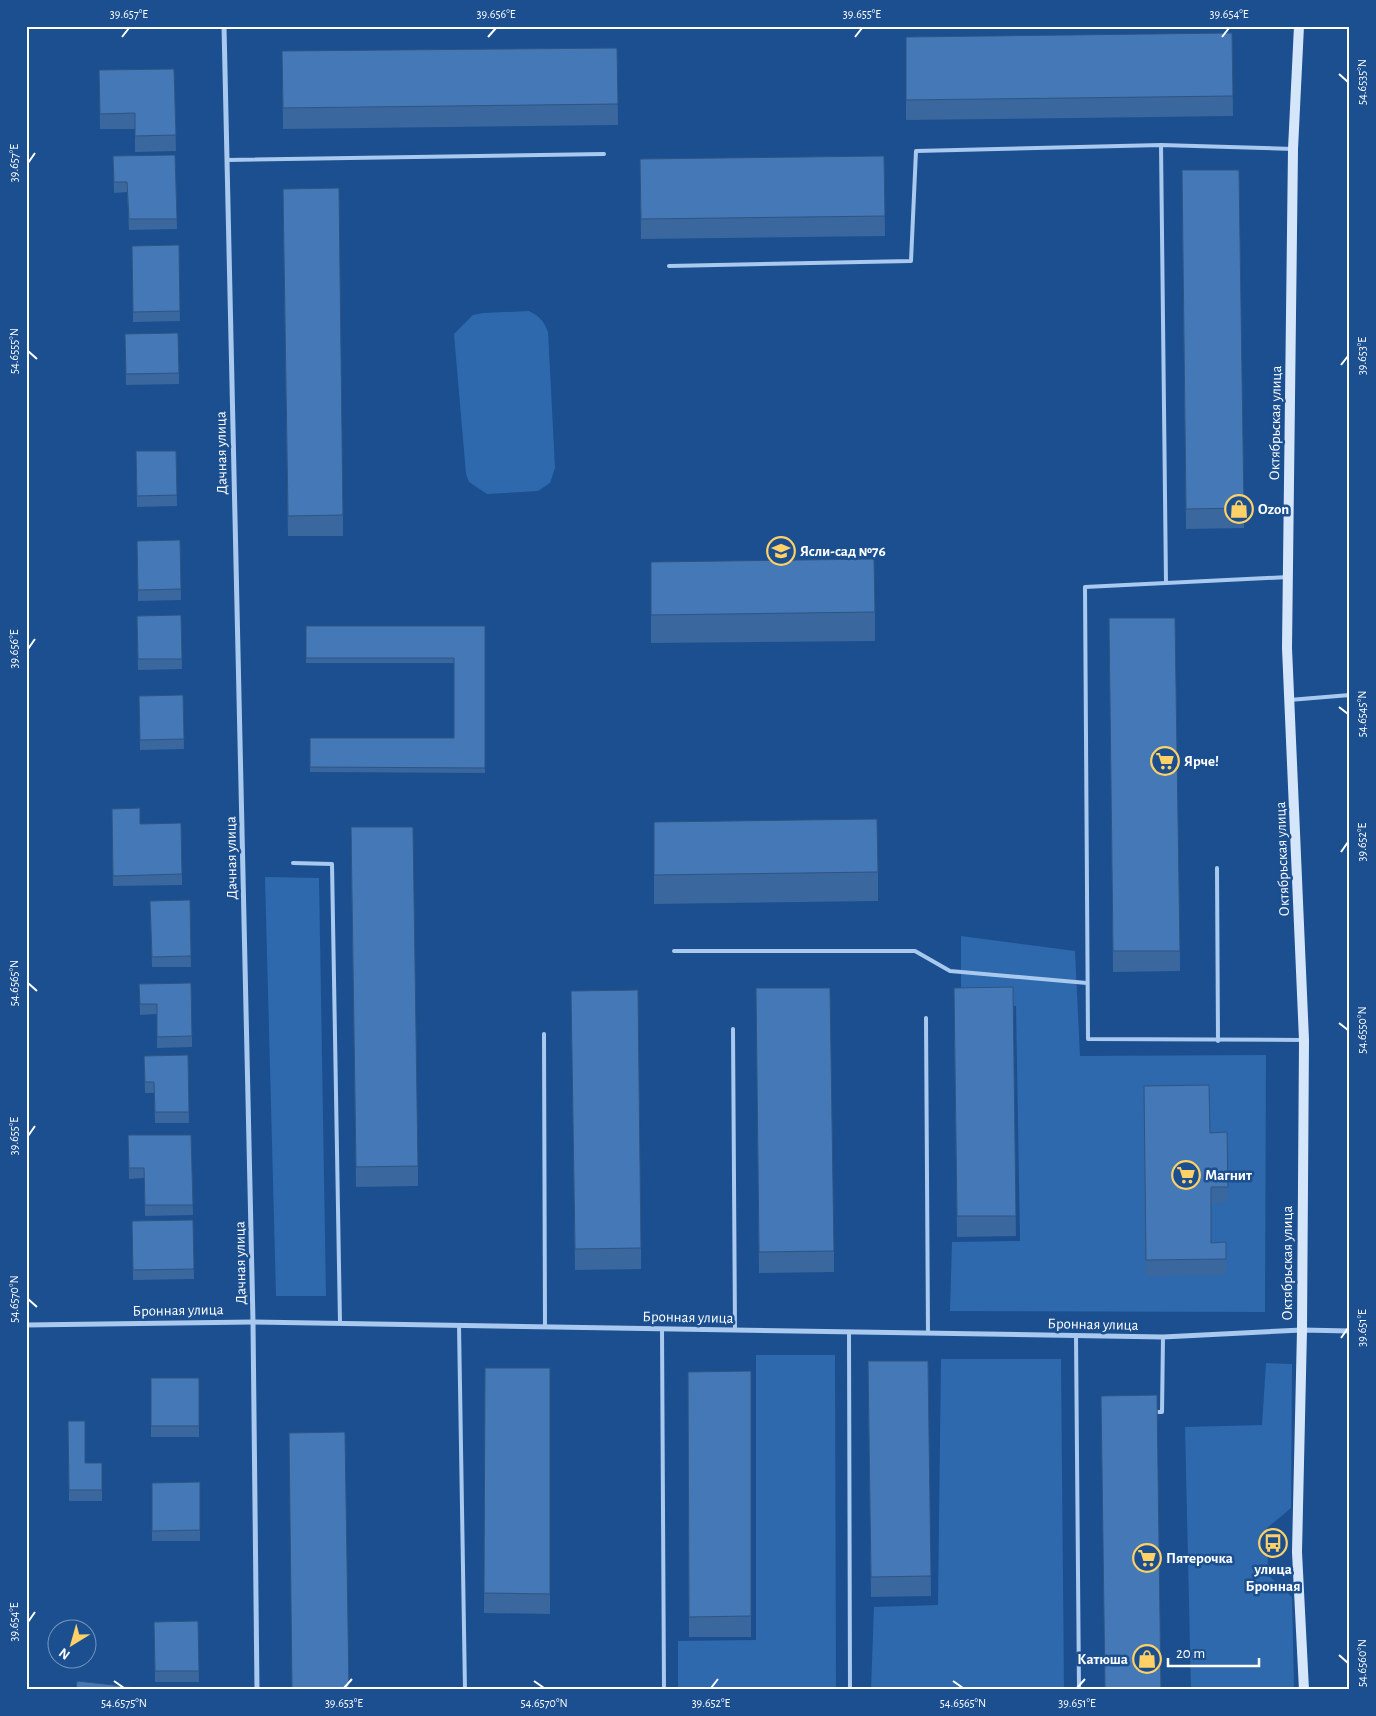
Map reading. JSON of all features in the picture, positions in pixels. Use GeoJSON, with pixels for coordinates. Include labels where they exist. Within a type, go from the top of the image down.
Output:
{"type":"FeatureCollection","features":[{"type":"Feature","properties":{"kind":"main road","name":"Октябрьская улица"},"geometry":{"type":"LineString","coordinates":[[1299,26],[1293,149],[1287,648],[1304,1040],[1302,1330],[1297,1552],[1304,1690]]}},
{"type":"Feature","properties":{"kind":"street","name":"Дачная улица"},"geometry":{"type":"LineString","coordinates":[[224,26],[253,1322],[257,1690]]}},
{"type":"Feature","properties":{"kind":"street","name":"Бронная улица"},"geometry":{"type":"LineString","coordinates":[[26,1325],[253,1322],[1163,1338],[1302,1330],[1350,1331]]}},
{"type":"Feature","properties":{"kind":"lane"},"geometry":{"type":"LineString","coordinates":[[1161,145],[1166,583]]}},
{"type":"Feature","properties":{"kind":"lane"},"geometry":{"type":"LineString","coordinates":[[669,266],[911,261],[916,151],[1161,145],[1293,149]]}},
{"type":"Feature","properties":{"kind":"lane"},"geometry":{"type":"LineString","coordinates":[[227,160],[604,154]]}},
{"type":"Feature","properties":{"kind":"lane"},"geometry":{"type":"LineString","coordinates":[[1289,577],[1086,587],[1088,1039],[1304,1040]]}},
{"type":"Feature","properties":{"kind":"lane"},"geometry":{"type":"LineString","coordinates":[[1289,700],[1350,695]]}},
{"type":"Feature","properties":{"kind":"lane"},"geometry":{"type":"LineString","coordinates":[[293,863],[332,864],[340,1323]]}},
{"type":"Feature","properties":{"kind":"lane"},"geometry":{"type":"LineString","coordinates":[[1217,868],[1218,1041]]}},
{"type":"Feature","properties":{"kind":"lane"},"geometry":{"type":"LineString","coordinates":[[674,951],[915,951],[950,971],[1087,983]]}},
{"type":"Feature","properties":{"kind":"lane"},"geometry":{"type":"LineString","coordinates":[[926,1018],[928,1333]]}},
{"type":"Feature","properties":{"kind":"lane"},"geometry":{"type":"LineString","coordinates":[[733,1029],[735,1330]]}},
{"type":"Feature","properties":{"kind":"lane"},"geometry":{"type":"LineString","coordinates":[[544,1034],[546,1327]]}},
{"type":"Feature","properties":{"kind":"lane"},"geometry":{"type":"LineString","coordinates":[[459,1326],[464,1690]]}},
{"type":"Feature","properties":{"kind":"lane"},"geometry":{"type":"LineString","coordinates":[[662,1329],[664,1690]]}},
{"type":"Feature","properties":{"kind":"lane"},"geometry":{"type":"LineString","coordinates":[[849,1332],[850,1690]]}},
{"type":"Feature","properties":{"kind":"lane"},"geometry":{"type":"LineString","coordinates":[[1076,1336],[1079,1690]]}},
{"type":"Feature","properties":{"kind":"lane"},"geometry":{"type":"LineString","coordinates":[[1145,1412],[1162,1412],[1163,1338]]}},
{"type":"Feature","properties":{"kind":"shaded area"},"geometry":{"type":"Polygon","coordinates":[[[529,311],[541,319],[548,332],[555,468],[550,483],[538,491],[487,494],[469,482],[466,474],[454,334],[473,315],[529,311]]]}},
{"type":"Feature","properties":{"kind":"shaded area"},"geometry":{"type":"Polygon","coordinates":[[[265,877],[319,878],[326,1296],[276,1296],[265,877]]]}},
{"type":"Feature","properties":{"kind":"shaded area"},"geometry":{"type":"Polygon","coordinates":[[[961,936],[1075,951],[1080,1056],[1266,1055],[1265,1312],[950,1311],[952,1242],[1020,1241],[1016,1006],[961,1003],[961,936]]]}},
{"type":"Feature","properties":{"kind":"shaded area"},"geometry":{"type":"Polygon","coordinates":[[[756,1355],[835,1355],[836,1690],[678,1690],[678,1641],[756,1640],[756,1355]]]}},
{"type":"Feature","properties":{"kind":"shaded area"},"geometry":{"type":"Polygon","coordinates":[[[941,1359],[1061,1359],[1064,1690],[871,1690],[874,1607],[938,1605],[941,1359]]]}},
{"type":"Feature","properties":{"kind":"shaded area"},"geometry":{"type":"Polygon","coordinates":[[[1266,1363],[1292,1364],[1291,1508],[1267,1528],[1268,1575],[1292,1597],[1294,1690],[1191,1690],[1185,1427],[1262,1425],[1266,1363]]]}},
{"type":"Feature","properties":{"kind":"building"},"geometry":{"type":"Polygon","coordinates":[[[1232,33],[1233,96],[906,100],[906,37],[1232,33]]]}},
{"type":"Feature","properties":{"kind":"building"},"geometry":{"type":"Polygon","coordinates":[[[617,48],[618,104],[283,108],[282,51],[617,48]]]}},
{"type":"Feature","properties":{"kind":"building"},"geometry":{"type":"Polygon","coordinates":[[[174,69],[176,135],[135,136],[135,113],[100,114],[99,70],[174,69]]]}},
{"type":"Feature","properties":{"kind":"building"},"geometry":{"type":"Polygon","coordinates":[[[175,155],[177,219],[129,219],[127,182],[114,182],[113,156],[175,155]]]}},
{"type":"Feature","properties":{"kind":"building"},"geometry":{"type":"Polygon","coordinates":[[[884,156],[885,216],[641,219],[640,159],[884,156]]]}},
{"type":"Feature","properties":{"kind":"building"},"geometry":{"type":"Polygon","coordinates":[[[1182,170],[1239,170],[1244,508],[1186,509],[1182,170]]]}},
{"type":"Feature","properties":{"kind":"building"},"geometry":{"type":"Polygon","coordinates":[[[339,188],[343,515],[288,516],[283,189],[339,188]]]}},
{"type":"Feature","properties":{"kind":"building"},"geometry":{"type":"Polygon","coordinates":[[[179,245],[180,311],[133,312],[132,246],[179,245]]]}},
{"type":"Feature","properties":{"kind":"building"},"geometry":{"type":"Polygon","coordinates":[[[178,333],[179,373],[126,374],[125,334],[178,333]]]}},
{"type":"Feature","properties":{"kind":"building"},"geometry":{"type":"Polygon","coordinates":[[[136,451],[176,451],[177,495],[137,496],[136,451]]]}},
{"type":"Feature","properties":{"kind":"building"},"geometry":{"type":"Polygon","coordinates":[[[180,540],[181,589],[138,590],[137,541],[180,540]]]}},
{"type":"Feature","properties":{"kind":"building"},"geometry":{"type":"Polygon","coordinates":[[[874,559],[875,612],[651,615],[651,562],[874,559]]]}},
{"type":"Feature","properties":{"kind":"building"},"geometry":{"type":"Polygon","coordinates":[[[181,615],[182,659],[138,659],[137,616],[181,615]]]}},
{"type":"Feature","properties":{"kind":"building"},"geometry":{"type":"Polygon","coordinates":[[[1109,618],[1175,618],[1180,951],[1113,951],[1109,618]]]}},
{"type":"Feature","properties":{"kind":"building"},"geometry":{"type":"Polygon","coordinates":[[[306,626],[485,626],[485,768],[310,767],[310,738],[454,738],[454,658],[306,658],[306,626]]]}},
{"type":"Feature","properties":{"kind":"building"},"geometry":{"type":"Polygon","coordinates":[[[183,695],[184,739],[140,740],[139,696],[183,695]]]}},
{"type":"Feature","properties":{"kind":"building"},"geometry":{"type":"Polygon","coordinates":[[[140,808],[140,824],[181,823],[182,874],[113,876],[112,809],[140,808]]]}},
{"type":"Feature","properties":{"kind":"building"},"geometry":{"type":"Polygon","coordinates":[[[877,819],[878,872],[654,875],[654,822],[877,819]]]}},
{"type":"Feature","properties":{"kind":"building"},"geometry":{"type":"Polygon","coordinates":[[[351,827],[413,827],[418,1166],[356,1167],[351,827]]]}},
{"type":"Feature","properties":{"kind":"building"},"geometry":{"type":"Polygon","coordinates":[[[190,900],[191,956],[152,957],[150,901],[190,900]]]}},
{"type":"Feature","properties":{"kind":"building"},"geometry":{"type":"Polygon","coordinates":[[[191,983],[192,1036],[157,1037],[157,1004],[140,1004],[139,984],[191,983]]]}},
{"type":"Feature","properties":{"kind":"building"},"geometry":{"type":"Polygon","coordinates":[[[1013,987],[1016,1216],[957,1216],[954,988],[1013,987]]]}},
{"type":"Feature","properties":{"kind":"building"},"geometry":{"type":"Polygon","coordinates":[[[756,988],[830,988],[834,1251],[759,1252],[756,988]]]}},
{"type":"Feature","properties":{"kind":"building"},"geometry":{"type":"Polygon","coordinates":[[[638,990],[641,1248],[575,1249],[571,991],[638,990]]]}},
{"type":"Feature","properties":{"kind":"building"},"geometry":{"type":"Polygon","coordinates":[[[188,1055],[189,1112],[155,1112],[154,1082],[145,1082],[144,1056],[188,1055]]]}},
{"type":"Feature","properties":{"kind":"building","name":"Магнит"},"geometry":{"type":"Polygon","coordinates":[[[1209,1085],[1210,1133],[1227,1132],[1228,1187],[1211,1187],[1211,1243],[1226,1242],[1226,1259],[1146,1260],[1144,1086],[1209,1085]]]}},
{"type":"Feature","properties":{"kind":"building"},"geometry":{"type":"Polygon","coordinates":[[[128,1135],[191,1135],[193,1205],[145,1205],[144,1168],[129,1168],[128,1135]]]}},
{"type":"Feature","properties":{"kind":"building"},"geometry":{"type":"Polygon","coordinates":[[[193,1220],[194,1269],[133,1270],[132,1221],[193,1220]]]}},
{"type":"Feature","properties":{"kind":"building"},"geometry":{"type":"Polygon","coordinates":[[[868,1361],[928,1361],[931,1576],[871,1577],[868,1361]]]}},
{"type":"Feature","properties":{"kind":"building"},"geometry":{"type":"Polygon","coordinates":[[[485,1368],[550,1368],[550,1594],[484,1593],[485,1368]]]}},
{"type":"Feature","properties":{"kind":"building"},"geometry":{"type":"Polygon","coordinates":[[[751,1371],[751,1616],[689,1617],[688,1372],[751,1371]]]}},
{"type":"Feature","properties":{"kind":"building"},"geometry":{"type":"Polygon","coordinates":[[[151,1378],[199,1378],[199,1426],[151,1426],[151,1378]]]}},
{"type":"Feature","properties":{"kind":"building"},"geometry":{"type":"Polygon","coordinates":[[[1157,1395],[1161,1690],[1105,1690],[1101,1396],[1157,1395]]]}},
{"type":"Feature","properties":{"kind":"building"},"geometry":{"type":"Polygon","coordinates":[[[68,1421],[85,1421],[85,1463],[102,1463],[102,1490],[69,1490],[68,1421]]]}},
{"type":"Feature","properties":{"kind":"building"},"geometry":{"type":"Polygon","coordinates":[[[345,1432],[349,1690],[292,1690],[289,1433],[345,1432]]]}},
{"type":"Feature","properties":{"kind":"building"},"geometry":{"type":"Polygon","coordinates":[[[200,1482],[200,1530],[152,1531],[152,1483],[200,1482]]]}},
{"type":"Feature","properties":{"kind":"building"},"geometry":{"type":"Polygon","coordinates":[[[198,1621],[199,1671],[155,1671],[154,1622],[198,1621]]]}},
{"type":"Feature","properties":{"kind":"building"},"geometry":{"type":"Polygon","coordinates":[[[77,1681],[131,1687],[131,1690],[76,1690],[77,1681]]]}},
{"type":"Feature","properties":{"kind":"place","name":"Ozon"},"geometry":{"type":"Point","coordinates":[1239,509]}},
{"type":"Feature","properties":{"kind":"place","name":"Ясли-сад №76"},"geometry":{"type":"Point","coordinates":[781,551]}},
{"type":"Feature","properties":{"kind":"place","name":"Ярче!"},"geometry":{"type":"Point","coordinates":[1165,761]}},
{"type":"Feature","properties":{"kind":"place","name":"Магнит"},"geometry":{"type":"Point","coordinates":[1186,1175]}},
{"type":"Feature","properties":{"kind":"place","name":"улица Бронная"},"geometry":{"type":"Point","coordinates":[1273,1543]}},
{"type":"Feature","properties":{"kind":"place","name":"Пятерочка"},"geometry":{"type":"Point","coordinates":[1147,1558]}},
{"type":"Feature","properties":{"kind":"place","name":"Катюша"},"geometry":{"type":"Point","coordinates":[1147,1659]}}]}
